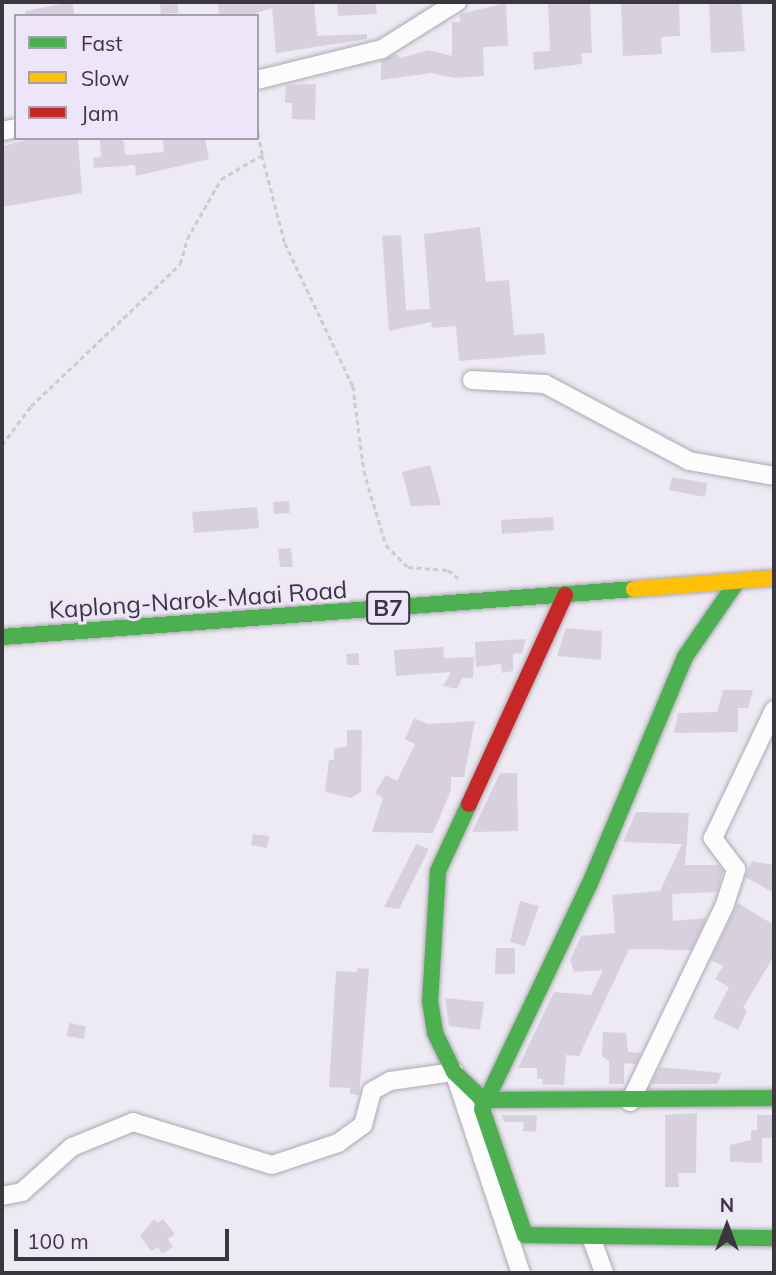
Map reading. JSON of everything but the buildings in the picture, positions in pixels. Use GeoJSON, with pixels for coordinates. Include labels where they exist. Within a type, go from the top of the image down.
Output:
{"type":"FeatureCollection","features":[{"type":"Feature","properties":{"kind":"main road","name":"Kaplong-Narok-Maai Road"},"geometry":{"type":"LineString","coordinates":[[2,637],[774,578]]}},
{"type":"Feature","properties":{"kind":"main road"},"geometry":{"type":"LineString","coordinates":[[483,1100],[589,885],[685,657],[736,583]]}},
{"type":"Feature","properties":{"kind":"main road"},"geometry":{"type":"LineString","coordinates":[[565,595],[438,871],[430,1001],[435,1033],[454,1072],[483,1100],[525,1235],[774,1238]]}},
{"type":"Feature","properties":{"kind":"main road"},"geometry":{"type":"LineString","coordinates":[[483,1100],[630,1102],[774,1098]]}},
{"type":"Feature","properties":{"kind":"street"},"geometry":{"type":"LineString","coordinates":[[259,80],[382,49],[457,2]]}},
{"type":"Feature","properties":{"kind":"street"},"geometry":{"type":"LineString","coordinates":[[472,380],[545,384],[689,461],[774,476]]}},
{"type":"Feature","properties":{"kind":"street"},"geometry":{"type":"LineString","coordinates":[[630,1102],[724,906],[736,869],[713,838],[774,710]]}},
{"type":"Feature","properties":{"kind":"street"},"geometry":{"type":"LineString","coordinates":[[2,1196],[22,1192],[72,1147],[132,1122],[272,1165],[338,1143],[363,1125],[373,1091],[390,1081],[454,1072],[521,1273]]}},
{"type":"Feature","properties":{"kind":"street"},"geometry":{"type":"LineString","coordinates":[[591,1237],[604,1273]]}},
{"type":"Feature","properties":{"kind":"path"},"geometry":{"type":"LineString","coordinates":[[259,139],[285,243],[353,386],[364,471],[386,545],[408,567],[448,570],[480,601]]}},
{"type":"Feature","properties":{"kind":"path"},"geometry":{"type":"LineString","coordinates":[[2,445],[31,405],[180,264],[187,239],[221,179],[262,155]]}},
{"type":"Feature","properties":{"kind":"traffic: fast"},"geometry":{"type":"LineString","coordinates":[[736,583],[685,657],[589,885],[482,1109],[525,1235],[774,1238]]}},
{"type":"Feature","properties":{"kind":"traffic: fast"},"geometry":{"type":"LineString","coordinates":[[2,637],[634,589]]}},
{"type":"Feature","properties":{"kind":"traffic: fast"},"geometry":{"type":"LineString","coordinates":[[469,804],[438,871],[430,1001],[435,1033],[454,1072],[483,1100],[774,1098]]}},
{"type":"Feature","properties":{"kind":"traffic: slow"},"geometry":{"type":"LineString","coordinates":[[634,589],[774,578]]}},
{"type":"Feature","properties":{"kind":"traffic: jam"},"geometry":{"type":"LineString","coordinates":[[469,804],[565,595]]}}]}
